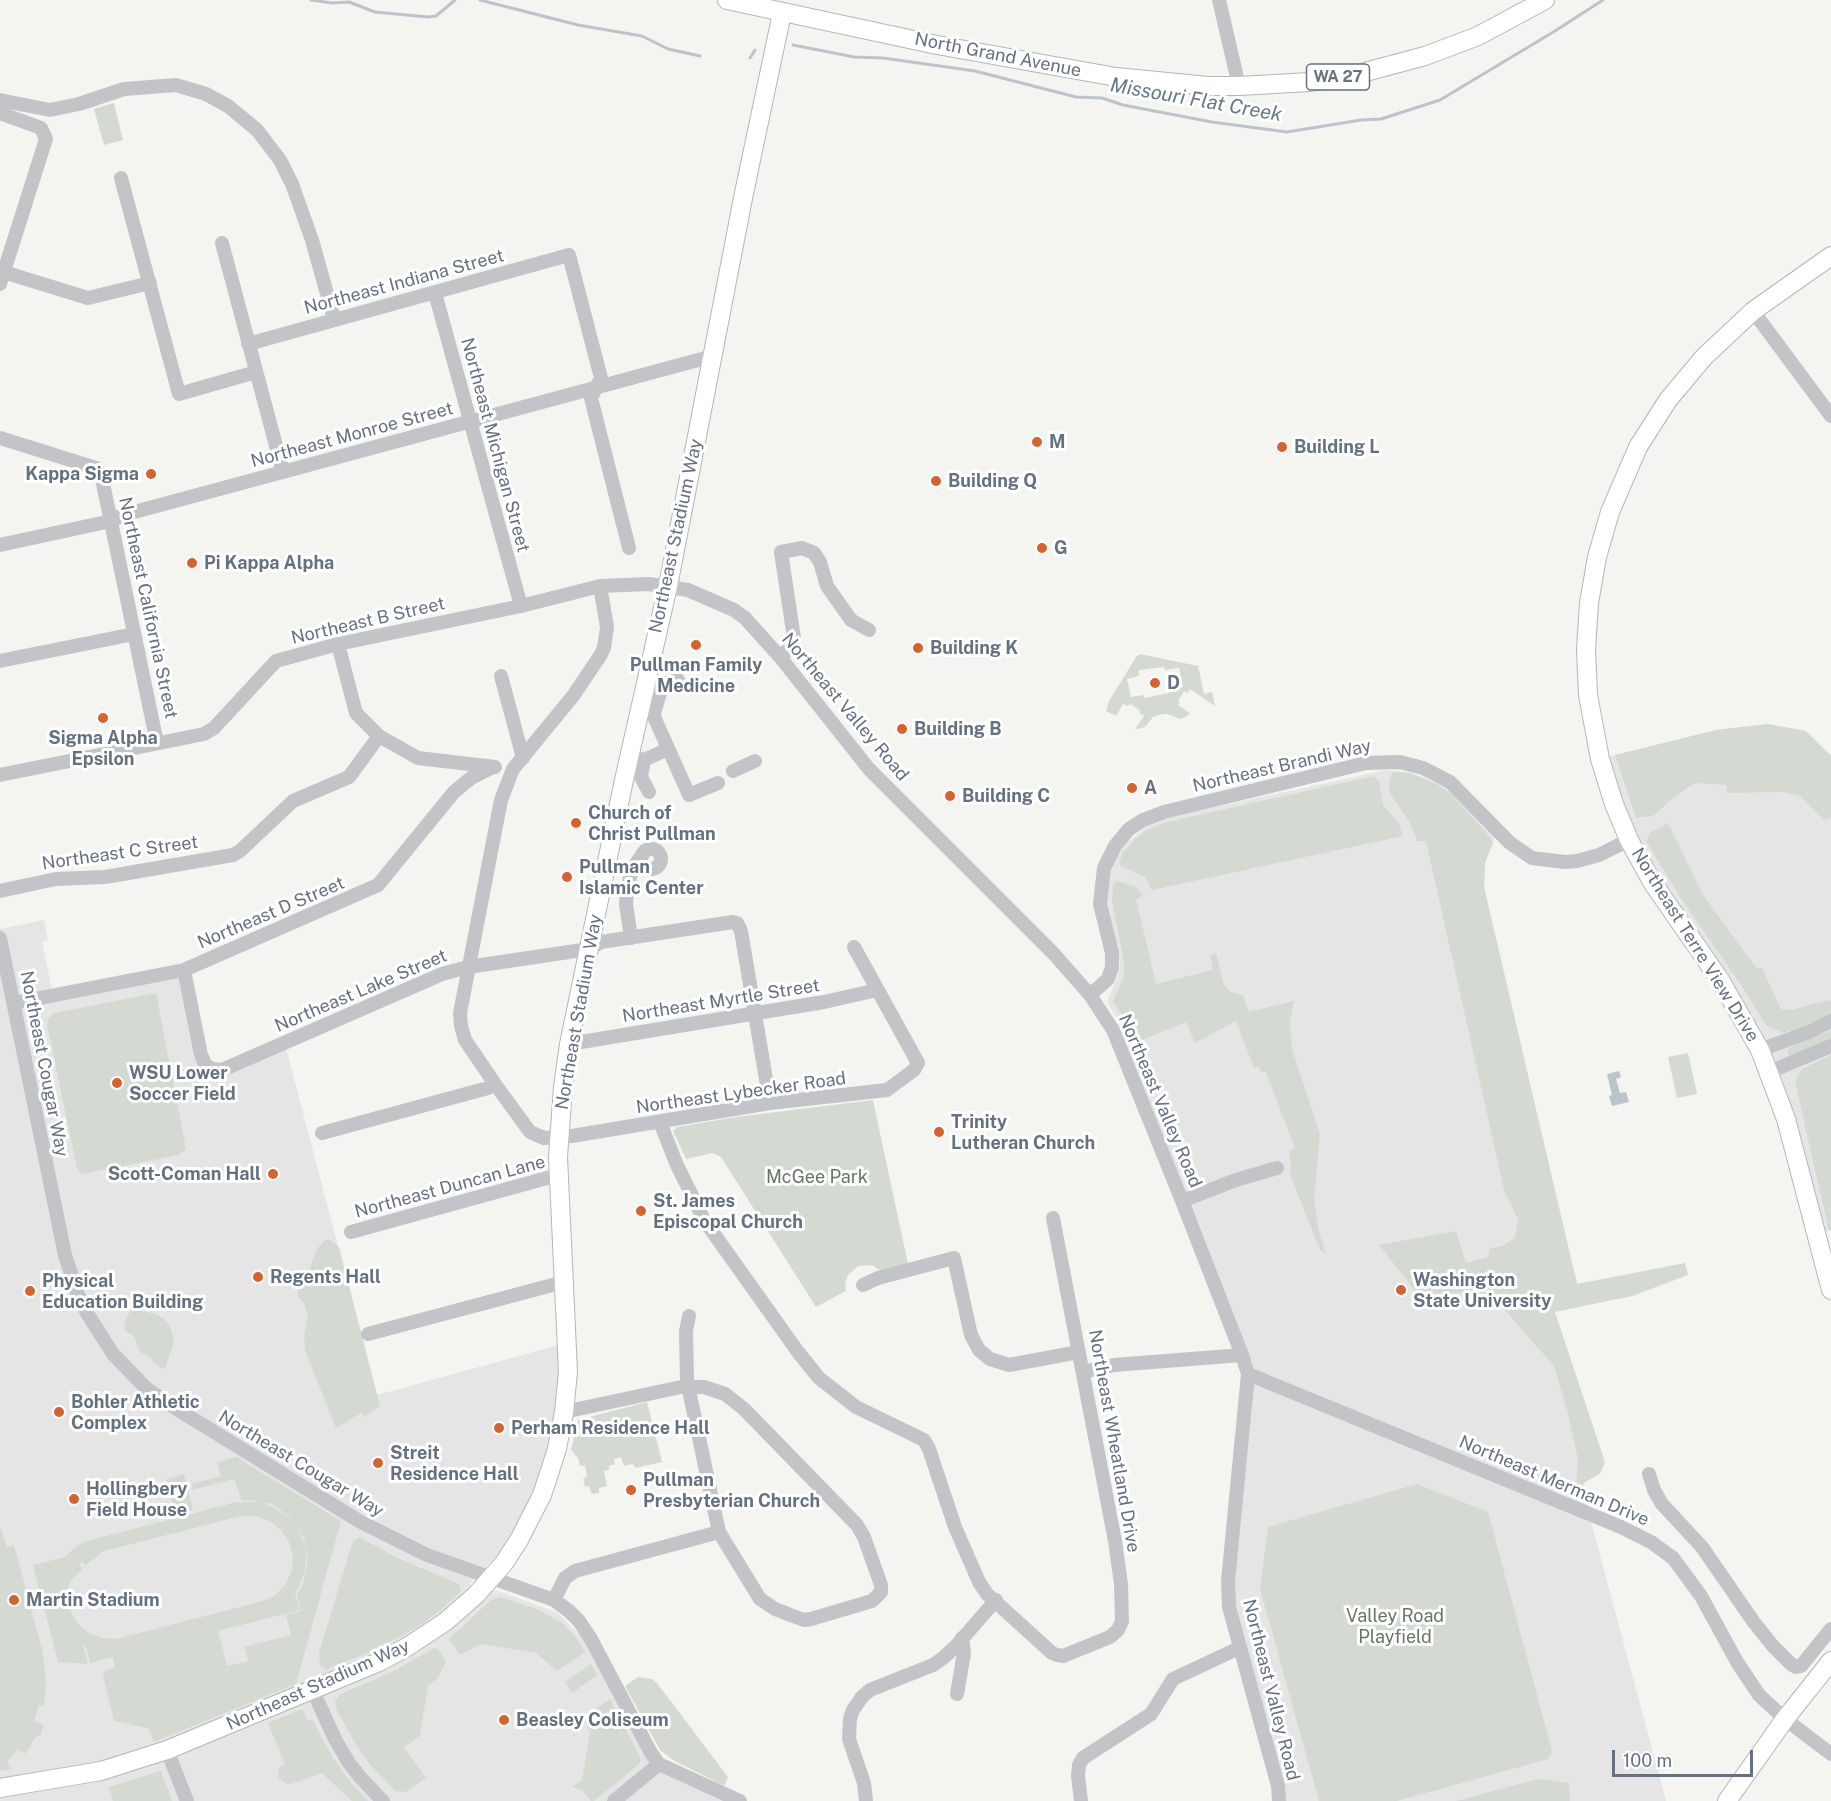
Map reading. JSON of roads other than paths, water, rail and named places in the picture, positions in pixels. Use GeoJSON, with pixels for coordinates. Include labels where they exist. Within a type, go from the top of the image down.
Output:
{"type":"FeatureCollection","features":[{"type":"Feature","properties":{"kind":"main road","name":"North Grand Avenue"},"geometry":{"type":"LineString","coordinates":[[727,0],[783,6],[937,45],[1116,77],[1208,86],[1320,81],[1358,74],[1425,56],[1478,36],[1545,0]]}},
{"type":"Feature","properties":{"kind":"main road","name":"Northeast Stadium Way"},"geometry":{"type":"LineString","coordinates":[[0,1788],[101,1771],[167,1750],[379,1662],[421,1639],[457,1613],[490,1579],[519,1540],[542,1495],[557,1449],[564,1412],[568,1350],[558,1137],[569,1044],[589,949],[637,758],[744,193],[783,6]]}},
{"type":"Feature","properties":{"kind":"main road","name":"Northeast Terre View Drive"},"geometry":{"type":"LineString","coordinates":[[1831,256],[1753,311],[1704,357],[1668,400],[1638,447],[1610,512],[1597,556],[1588,614],[1586,649],[1588,694],[1600,759],[1614,804],[1629,840],[1652,882],[1732,999],[1760,1050],[1786,1119],[1831,1290]]}},
{"type":"Feature","properties":{"kind":"main road"},"geometry":{"type":"LineString","coordinates":[[1727,1801],[1785,1719],[1831,1661]]}},
{"type":"Feature","properties":{"kind":"street"},"geometry":{"type":"LineString","coordinates":[[1219,0],[1239,86]]}},
{"type":"Feature","properties":{"kind":"street"},"geometry":{"type":"LineString","coordinates":[[0,100],[50,110],[80,104],[124,89],[176,85],[206,94],[228,106],[257,130],[280,160],[292,184],[312,240],[334,319]]}},
{"type":"Feature","properties":{"kind":"street"},"geometry":{"type":"LineString","coordinates":[[0,113],[41,128],[46,139],[1,276],[88,298],[150,283]]}},
{"type":"Feature","properties":{"kind":"street"},"geometry":{"type":"LineString","coordinates":[[121,177],[179,394],[256,372]]}},
{"type":"Feature","properties":{"kind":"street"},"geometry":{"type":"LineString","coordinates":[[222,243],[283,472]]}},
{"type":"Feature","properties":{"kind":"street","name":"Northeast Indiana Street"},"geometry":{"type":"LineString","coordinates":[[248,344],[569,255],[601,378],[597,387]]}},
{"type":"Feature","properties":{"kind":"street","name":"Northeast Michigan Street"},"geometry":{"type":"LineString","coordinates":[[435,293],[521,606]]}},
{"type":"Feature","properties":{"kind":"street"},"geometry":{"type":"LineString","coordinates":[[1753,311],[1831,416]]}},
{"type":"Feature","properties":{"kind":"street","name":"Northeast Monroe Street"},"geometry":{"type":"LineString","coordinates":[[0,545],[111,521],[123,515],[713,356]]}},
{"type":"Feature","properties":{"kind":"street"},"geometry":{"type":"LineString","coordinates":[[597,387],[591,398],[629,548]]}},
{"type":"Feature","properties":{"kind":"street","name":"Northeast California Street"},"geometry":{"type":"LineString","coordinates":[[0,438],[96,468],[104,480],[158,743]]}},
{"type":"Feature","properties":{"kind":"street"},"geometry":{"type":"LineString","coordinates":[[780,657],[790,648],[794,638],[781,552],[802,548],[814,553],[820,562],[827,585],[851,620],[869,630]]}},
{"type":"Feature","properties":{"kind":"street","name":"Northeast B Street"},"geometry":{"type":"LineString","coordinates":[[0,775],[204,734],[214,728],[276,661],[338,644],[521,606],[600,586],[632,584],[668,586]]}},
{"type":"Feature","properties":{"kind":"street"},"geometry":{"type":"LineString","coordinates":[[338,644],[356,713],[379,736],[418,758],[500,768],[510,774],[573,696],[604,648],[607,627],[600,586]]}},
{"type":"Feature","properties":{"kind":"street","name":"Northeast Valley Road"},"geometry":{"type":"LineString","coordinates":[[668,586],[703,595],[734,610],[757,629],[869,768],[1054,954],[1090,995],[1113,1030],[1248,1374],[1228,1581],[1229,1607],[1278,1786],[1279,1801]]}},
{"type":"Feature","properties":{"kind":"street"},"geometry":{"type":"LineString","coordinates":[[0,661],[135,634]]}},
{"type":"Feature","properties":{"kind":"street"},"geometry":{"type":"LineString","coordinates":[[501,676],[523,758]]}},
{"type":"Feature","properties":{"kind":"street"},"geometry":{"type":"LineString","coordinates":[[678,680],[663,685],[654,715],[689,795],[718,783]]}},
{"type":"Feature","properties":{"kind":"street","name":"Northeast C Street"},"geometry":{"type":"LineString","coordinates":[[0,891],[56,879],[105,877],[233,855],[293,801],[349,777],[379,736]]}},
{"type":"Feature","properties":{"kind":"street"},"geometry":{"type":"LineString","coordinates":[[649,792],[640,776],[637,758],[668,749]]}},
{"type":"Feature","properties":{"kind":"street"},"geometry":{"type":"LineString","coordinates":[[733,771],[755,761]]}},
{"type":"Feature","properties":{"kind":"street","name":"Northeast Brandi Way"},"geometry":{"type":"LineString","coordinates":[[1090,995],[1108,979],[1112,967],[1112,953],[1100,904],[1104,868],[1115,846],[1130,829],[1143,820],[1164,812],[1366,763],[1400,762],[1423,768],[1450,782],[1510,843],[1532,858],[1544,861],[1577,861],[1599,855],[1629,840]]}},
{"type":"Feature","properties":{"kind":"street","name":"Northeast D Street"},"geometry":{"type":"LineString","coordinates":[[14,1003],[184,970],[378,885],[454,792],[471,778],[493,767]]}},
{"type":"Feature","properties":{"kind":"street","name":"Northeast Lybecker Road"},"geometry":{"type":"LineString","coordinates":[[510,774],[501,800],[460,1013],[465,1040],[530,1132],[539,1137],[558,1137],[770,1103],[887,1090],[914,1070],[918,1063],[877,990]]}},
{"type":"Feature","properties":{"kind":"street"},"geometry":{"type":"LineString","coordinates":[[631,938],[626,904],[627,891],[632,869],[643,854]]}},
{"type":"Feature","properties":{"kind":"street","name":"Northeast Lake Street"},"geometry":{"type":"LineString","coordinates":[[184,970],[201,1055],[206,1066],[222,1070],[442,974],[468,967],[589,949],[602,942],[728,921],[737,923],[741,931],[755,1013]]}},
{"type":"Feature","properties":{"kind":"street","name":"Northeast Cougar Way"},"geometry":{"type":"LineString","coordinates":[[0,938],[65,1255],[87,1314],[113,1354],[146,1388],[167,1403],[345,1513],[406,1546],[490,1579],[554,1600]]}},
{"type":"Feature","properties":{"kind":"street"},"geometry":{"type":"LineString","coordinates":[[854,947],[877,990]]}},
{"type":"Feature","properties":{"kind":"street","name":"Northeast Myrtle Street"},"geometry":{"type":"LineString","coordinates":[[569,1044],[824,1002],[877,990]]}},
{"type":"Feature","properties":{"kind":"street"},"geometry":{"type":"LineString","coordinates":[[755,1013],[770,1103]]}},
{"type":"Feature","properties":{"kind":"street"},"geometry":{"type":"LineString","coordinates":[[1760,1050],[1809,1032],[1831,1021]]}},
{"type":"Feature","properties":{"kind":"street"},"geometry":{"type":"LineString","coordinates":[[1769,1072],[1831,1046]]}},
{"type":"Feature","properties":{"kind":"street"},"geometry":{"type":"LineString","coordinates":[[322,1134],[488,1088],[495,1084]]}},
{"type":"Feature","properties":{"kind":"street"},"geometry":{"type":"LineString","coordinates":[[660,1122],[704,1220],[798,1352],[819,1377],[856,1407],[924,1440],[955,1527],[979,1582],[987,1594],[996,1600],[956,1647],[933,1665],[870,1690],[853,1710],[849,1739],[864,1784],[866,1801]]}},
{"type":"Feature","properties":{"kind":"street"},"geometry":{"type":"LineString","coordinates":[[1182,1201],[1236,1180],[1277,1168]]}},
{"type":"Feature","properties":{"kind":"street","name":"Northeast Duncan Lane"},"geometry":{"type":"LineString","coordinates":[[351,1232],[558,1175]]}},
{"type":"Feature","properties":{"kind":"street","name":"Northeast Wheatland Drive"},"geometry":{"type":"LineString","coordinates":[[996,1600],[1057,1656],[1063,1656],[1110,1637],[1118,1630],[1122,1621],[1121,1584],[1115,1541],[1053,1218]]}},
{"type":"Feature","properties":{"kind":"street"},"geometry":{"type":"LineString","coordinates":[[863,1285],[878,1278],[954,1258],[971,1335],[979,1350],[990,1359],[1009,1365],[1079,1352]]}},
{"type":"Feature","properties":{"kind":"street"},"geometry":{"type":"LineString","coordinates":[[368,1334],[564,1282]]}},
{"type":"Feature","properties":{"kind":"street"},"geometry":{"type":"LineString","coordinates":[[564,1412],[688,1387],[704,1387],[718,1391],[736,1402],[857,1525],[864,1537],[881,1585],[881,1592],[872,1601],[812,1620],[804,1620],[760,1599],[719,1532],[688,1387],[686,1331],[689,1316]]}},
{"type":"Feature","properties":{"kind":"street"},"geometry":{"type":"LineString","coordinates":[[1083,1371],[1114,1365],[1242,1355]]}},
{"type":"Feature","properties":{"kind":"street","name":"Northeast Merman Drive"},"geometry":{"type":"LineString","coordinates":[[1248,1374],[1621,1527],[1651,1542],[1680,1566],[1701,1596],[1748,1680],[1759,1695],[1785,1719],[1831,1754]]}},
{"type":"Feature","properties":{"kind":"street"},"geometry":{"type":"LineString","coordinates":[[1649,1474],[1662,1504],[1702,1547],[1772,1645],[1791,1664],[1796,1667],[1800,1666],[1831,1629]]}},
{"type":"Feature","properties":{"kind":"street"},"geometry":{"type":"LineString","coordinates":[[719,1532],[575,1571],[565,1578],[554,1600],[575,1616],[591,1639],[659,1764],[740,1801]]}},
{"type":"Feature","properties":{"kind":"street"},"geometry":{"type":"LineString","coordinates":[[957,1694],[964,1653],[962,1638]]}},
{"type":"Feature","properties":{"kind":"street"},"geometry":{"type":"LineString","coordinates":[[1081,1801],[1078,1776],[1079,1765],[1083,1758],[1151,1714],[1173,1678],[1239,1648]]}},
{"type":"Feature","properties":{"kind":"street"},"geometry":{"type":"LineString","coordinates":[[312,1689],[346,1757],[360,1777],[383,1801]]}},
{"type":"Feature","properties":{"kind":"street"},"geometry":{"type":"LineString","coordinates":[[167,1750],[187,1801]]}},
{"type":"Feature","properties":{"kind":"street"},"geometry":{"type":"LineString","coordinates":[[614,1801],[659,1764]]}},
{"type":"Feature","properties":{"kind":"waterway","name":"Missouri Flat Creek"},"geometry":{"type":"LineString","coordinates":[[311,0],[332,3],[349,2],[375,12],[428,17],[436,16],[455,0]]}},
{"type":"Feature","properties":{"kind":"waterway","name":"Missouri Flat Creek"},"geometry":{"type":"LineString","coordinates":[[480,0],[578,25],[642,36],[668,49],[700,56]]}},
{"type":"Feature","properties":{"kind":"waterway","name":"Missouri Flat Creek"},"geometry":{"type":"LineString","coordinates":[[793,45],[854,57],[883,58],[975,71],[1076,97],[1102,98],[1123,105],[1212,122],[1287,132],[1381,119],[1440,100],[1603,0]]}},
{"type":"Feature","properties":{"kind":"waterway","name":"Missouri Flat Creek"},"geometry":{"type":"LineString","coordinates":[[750,58],[755,50]]}},
{"type":"Feature","properties":{"kind":"place","name":"M"},"geometry":{"type":"Point","coordinates":[1037,442]}},
{"type":"Feature","properties":{"kind":"place","name":"Building L"},"geometry":{"type":"Point","coordinates":[1282,447]}},
{"type":"Feature","properties":{"kind":"place","name":"Kappa Sigma"},"geometry":{"type":"Point","coordinates":[151,474]}},
{"type":"Feature","properties":{"kind":"place","name":"Building Q"},"geometry":{"type":"Point","coordinates":[936,481]}},
{"type":"Feature","properties":{"kind":"place","name":"G"},"geometry":{"type":"Point","coordinates":[1042,548]}},
{"type":"Feature","properties":{"kind":"place","name":"Pi Kappa Alpha"},"geometry":{"type":"Point","coordinates":[192,563]}},
{"type":"Feature","properties":{"kind":"place","name":"Pullman Family Medicine"},"geometry":{"type":"Point","coordinates":[696,645]}},
{"type":"Feature","properties":{"kind":"place","name":"Building K"},"geometry":{"type":"Point","coordinates":[918,648]}},
{"type":"Feature","properties":{"kind":"place","name":"D"},"geometry":{"type":"Point","coordinates":[1155,683]}},
{"type":"Feature","properties":{"kind":"place","name":"Sigma Alpha Epsilon"},"geometry":{"type":"Point","coordinates":[103,718]}},
{"type":"Feature","properties":{"kind":"place","name":"Building B"},"geometry":{"type":"Point","coordinates":[902,729]}},
{"type":"Feature","properties":{"kind":"place","name":"A"},"geometry":{"type":"Point","coordinates":[1132,788]}},
{"type":"Feature","properties":{"kind":"place","name":"Building C"},"geometry":{"type":"Point","coordinates":[950,796]}},
{"type":"Feature","properties":{"kind":"place","name":"Church of Christ Pullman"},"geometry":{"type":"Point","coordinates":[576,823]}},
{"type":"Feature","properties":{"kind":"place","name":"Pullman Islamic Center"},"geometry":{"type":"Point","coordinates":[567,877]}},
{"type":"Feature","properties":{"kind":"place","name":"WSU Lower Soccer Field"},"geometry":{"type":"Point","coordinates":[117,1083]}},
{"type":"Feature","properties":{"kind":"place","name":"Trinity Lutheran Church"},"geometry":{"type":"Point","coordinates":[939,1132]}},
{"type":"Feature","properties":{"kind":"place","name":"Scott-Coman Hall"},"geometry":{"type":"Point","coordinates":[273,1174]}},
{"type":"Feature","properties":{"kind":"place","name":"St. James Episcopal Church"},"geometry":{"type":"Point","coordinates":[641,1211]}},
{"type":"Feature","properties":{"kind":"place","name":"Regents Hall"},"geometry":{"type":"Point","coordinates":[258,1277]}},
{"type":"Feature","properties":{"kind":"place","name":"Washington State University"},"geometry":{"type":"Point","coordinates":[1401,1290]}},
{"type":"Feature","properties":{"kind":"place","name":"Physical Education Building"},"geometry":{"type":"Point","coordinates":[30,1291]}},
{"type":"Feature","properties":{"kind":"place","name":"Bohler Athletic Complex"},"geometry":{"type":"Point","coordinates":[59,1412]}},
{"type":"Feature","properties":{"kind":"place","name":"Perham Residence Hall"},"geometry":{"type":"Point","coordinates":[499,1428]}},
{"type":"Feature","properties":{"kind":"place","name":"Streit Residence Hall"},"geometry":{"type":"Point","coordinates":[378,1463]}},
{"type":"Feature","properties":{"kind":"place","name":"Pullman Presbyterian Church"},"geometry":{"type":"Point","coordinates":[631,1490]}},
{"type":"Feature","properties":{"kind":"place","name":"Hollingbery Field House"},"geometry":{"type":"Point","coordinates":[74,1499]}},
{"type":"Feature","properties":{"kind":"place","name":"Martin Stadium"},"geometry":{"type":"Point","coordinates":[14,1600]}},
{"type":"Feature","properties":{"kind":"place","name":"Beasley Coliseum"},"geometry":{"type":"Point","coordinates":[504,1720]}},
{"type":"Feature","properties":{"kind":"park label","name":"McGee Park"},"geometry":{"type":"Point","coordinates":[817,1177]}},
{"type":"Feature","properties":{"kind":"park label","name":"Valley Road Playfield"},"geometry":{"type":"Point","coordinates":[1395,1626]}}]}
